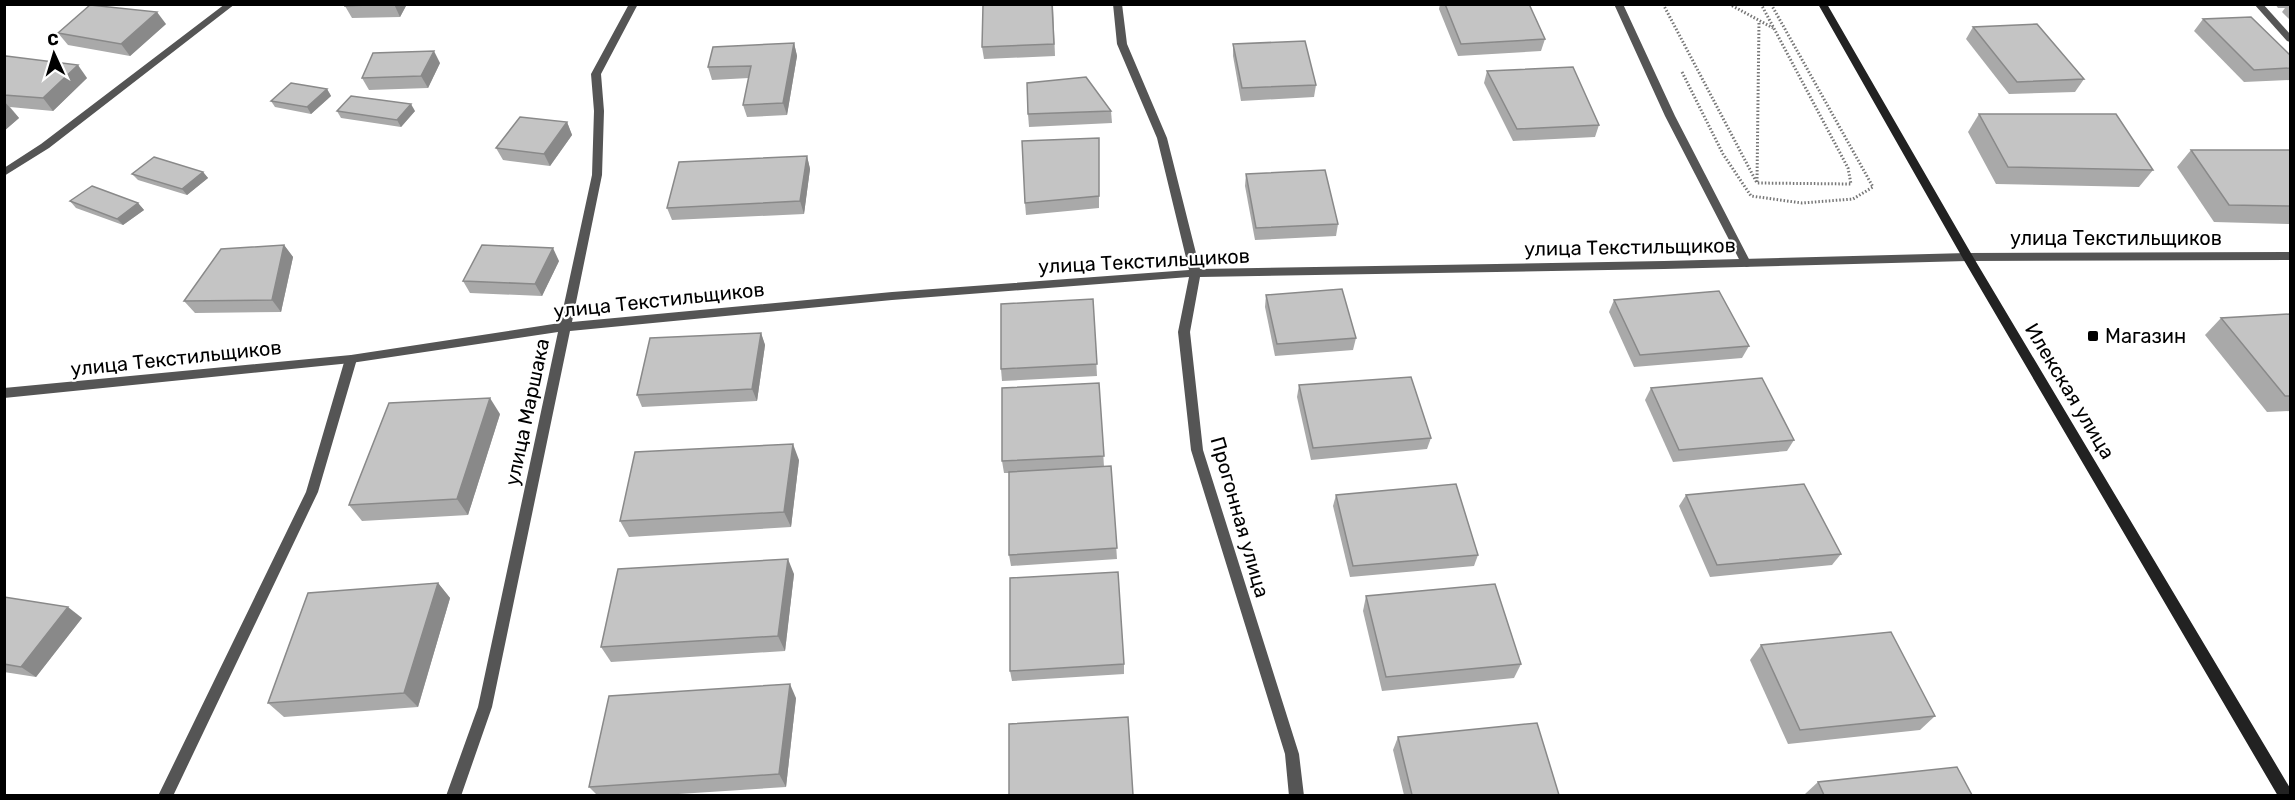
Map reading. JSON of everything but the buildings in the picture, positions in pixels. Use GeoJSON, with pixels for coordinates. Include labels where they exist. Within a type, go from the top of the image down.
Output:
{"type":"FeatureCollection","features":[{"type":"Feature","properties":{"kind":"street"},"geometry":{"type":"LineString","coordinates":[[4,173],[45,146],[231,4]]}},
{"type":"Feature","properties":{"kind":"street","name":"улица Маршака"},"geometry":{"type":"LineString","coordinates":[[453,795],[484,707],[597,175],[599,111],[596,74],[634,4]]}},
{"type":"Feature","properties":{"kind":"street","name":"Прогонная улица"},"geometry":{"type":"LineString","coordinates":[[1118,4],[1122,44],[1162,138],[1195,273],[1184,332],[1197,450],[1292,754],[1297,795]]}},
{"type":"Feature","properties":{"kind":"street"},"geometry":{"type":"LineString","coordinates":[[1618,4],[1670,116],[1746,263]]}},
{"type":"Feature","properties":{"kind":"street","name":"Илекская улица"},"geometry":{"type":"LineString","coordinates":[[1822,4],[1967,257],[2287,795]]}},
{"type":"Feature","properties":{"kind":"street"},"geometry":{"type":"LineString","coordinates":[[2258,4],[2290,39]]}},
{"type":"Feature","properties":{"kind":"street","name":"улица Текстильщиков"},"geometry":{"type":"LineString","coordinates":[[4,393],[351,359],[565,327],[892,296],[1195,273],[1967,257],[2290,256]]}},
{"type":"Feature","properties":{"kind":"street"},"geometry":{"type":"LineString","coordinates":[[165,795],[312,492],[351,359]]}},
{"type":"Feature","properties":{"kind":"path"},"geometry":{"type":"LineString","coordinates":[[1663,4],[1758,183]]}},
{"type":"Feature","properties":{"kind":"path"},"geometry":{"type":"LineString","coordinates":[[1729,4],[1774,29]]}},
{"type":"Feature","properties":{"kind":"path"},"geometry":{"type":"LineString","coordinates":[[1758,183],[1851,184],[1848,168],[1761,4]]}},
{"type":"Feature","properties":{"kind":"path"},"geometry":{"type":"LineString","coordinates":[[1682,71],[1723,154],[1751,196],[1802,203],[1853,199],[1873,187],[1771,4]]}},
{"type":"Feature","properties":{"kind":"path"},"geometry":{"type":"LineString","coordinates":[[1758,183],[1759,21]]}},
{"type":"Feature","properties":{"kind":"place","name":"Магазин"},"geometry":{"type":"Point","coordinates":[2093,336]}}]}
